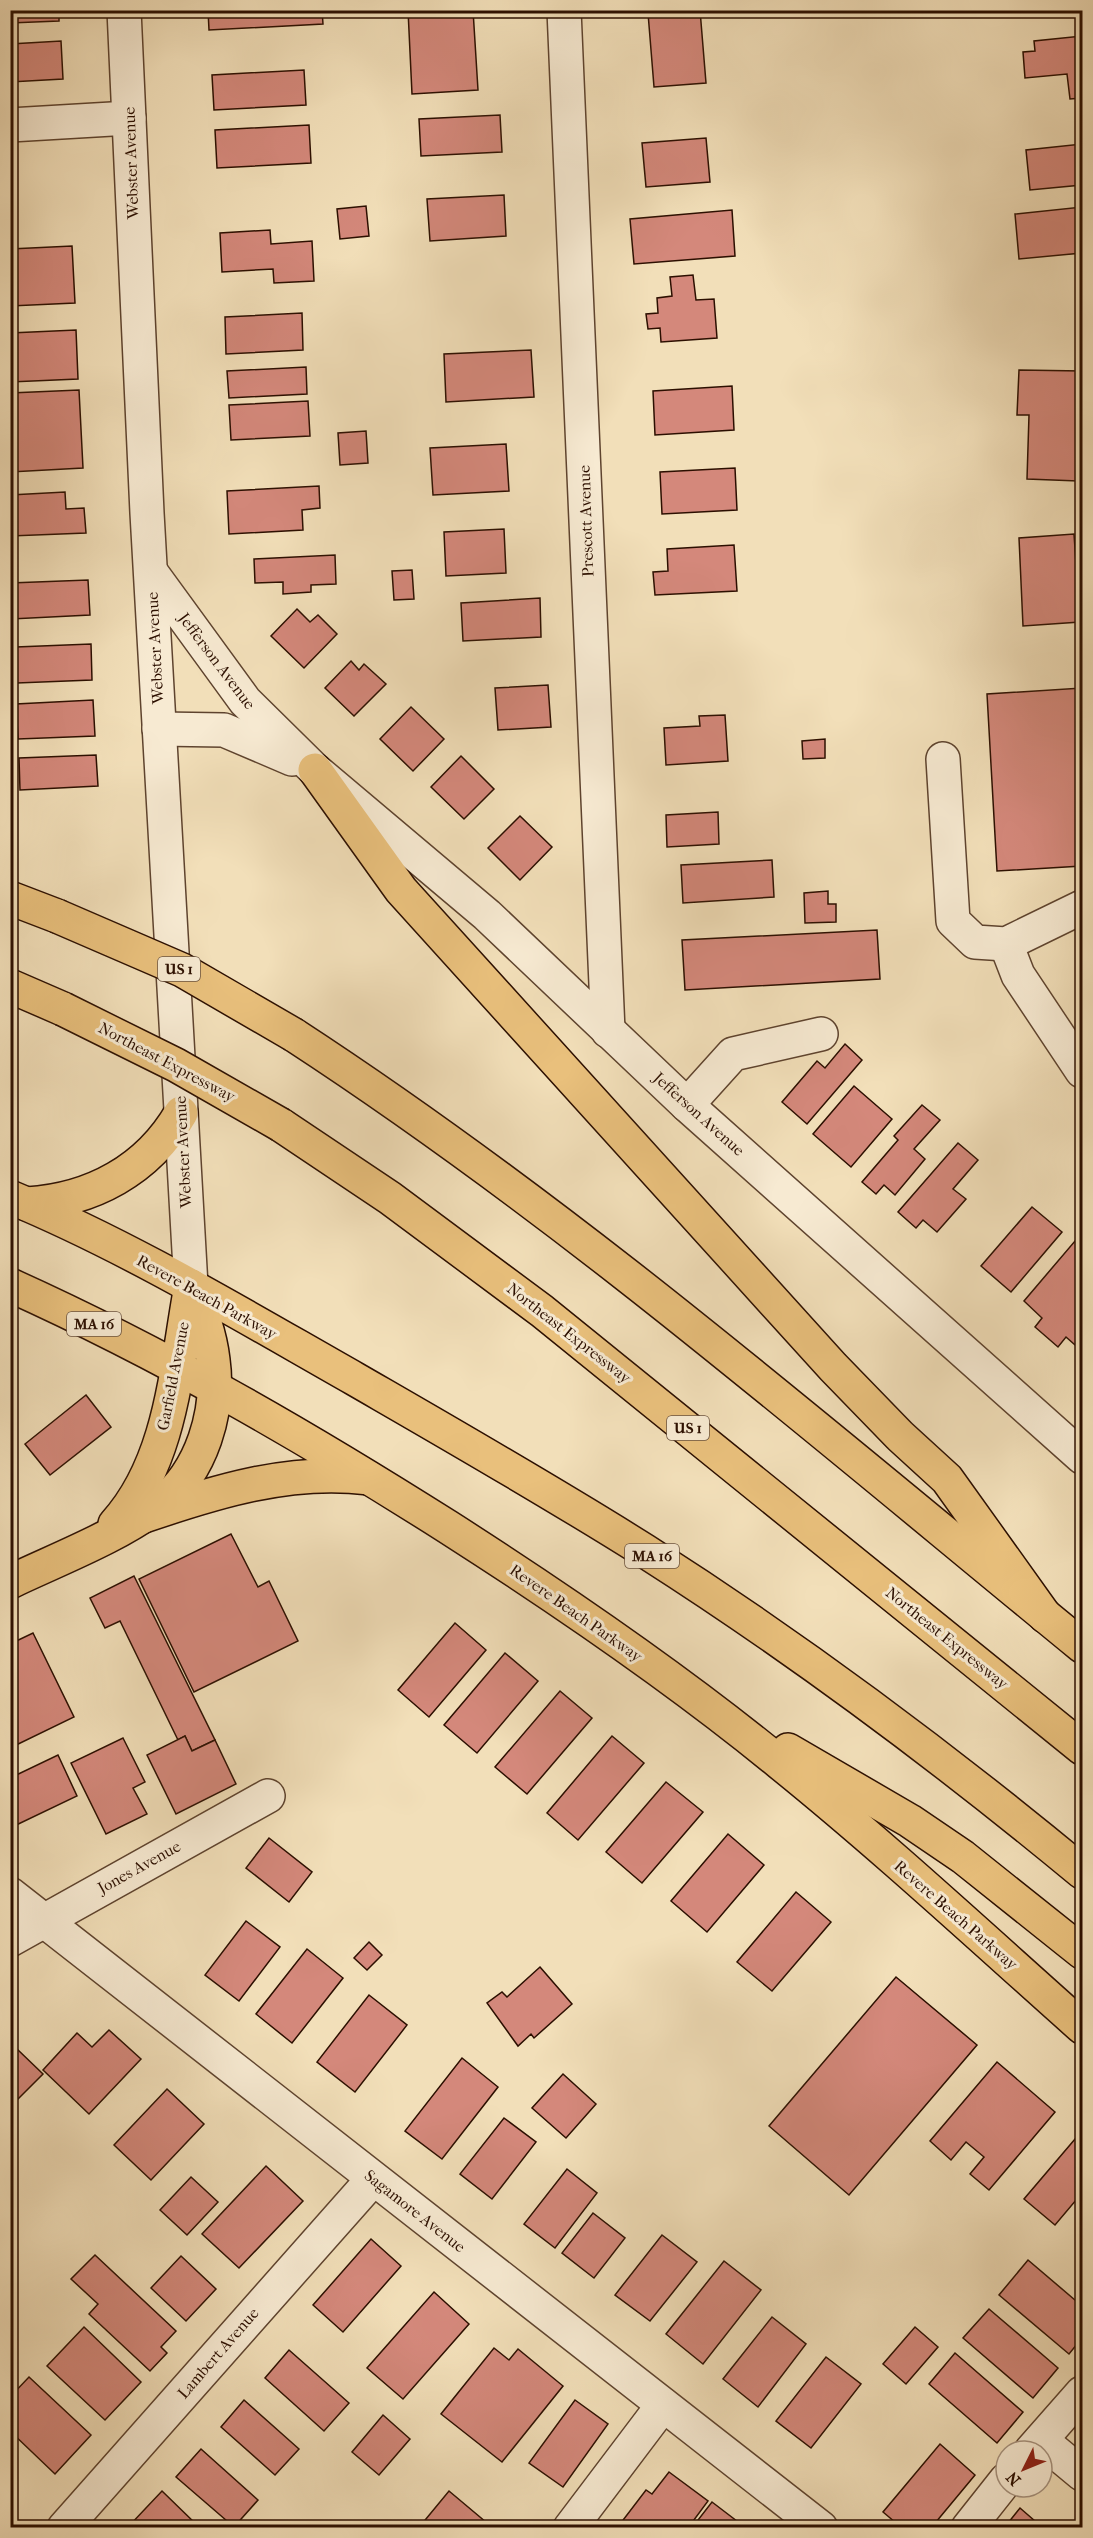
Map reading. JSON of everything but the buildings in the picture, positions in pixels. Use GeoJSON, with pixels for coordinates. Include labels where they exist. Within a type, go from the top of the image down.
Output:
{"type":"FeatureCollection","features":[{"type":"Feature","properties":{"kind":"main road"},"geometry":{"type":"LineString","coordinates":[[315,771],[401,890],[840,1374],[946,1479],[1045,1616]]}},
{"type":"Feature","properties":{"kind":"main road","name":"US 1"},"geometry":{"type":"LineString","coordinates":[[10,898],[57,915],[182,970],[294,1035],[403,1107],[560,1221],[1083,1646]]}},
{"type":"Feature","properties":{"kind":"main road","name":"Northeast Expressway"},"geometry":{"type":"LineString","coordinates":[[10,986],[63,1009],[176,1065],[281,1125],[390,1198],[542,1311],[1083,1748]]}},
{"type":"Feature","properties":{"kind":"main road"},"geometry":{"type":"LineString","coordinates":[[19,1201],[68,1200],[103,1187],[148,1155],[173,1128],[181,1113]]}},
{"type":"Feature","properties":{"kind":"main road","name":"Revere Beach Parkway"},"geometry":{"type":"LineString","coordinates":[[19,1201],[191,1286],[535,1482],[664,1564],[844,1689],[957,1773],[1083,1872]]}},
{"type":"Feature","properties":{"kind":"main road","name":"Revere Beach Parkway"},"geometry":{"type":"LineString","coordinates":[[10,1285],[214,1385],[374,1479],[581,1615],[686,1690],[816,1792],[1083,2027]]}},
{"type":"Feature","properties":{"kind":"main road","name":"Garfield Avenue"},"geometry":{"type":"LineString","coordinates":[[101,1538],[125,1514],[144,1485],[163,1433],[191,1286]]}},
{"type":"Feature","properties":{"kind":"main road","name":"Garfield Avenue"},"geometry":{"type":"LineString","coordinates":[[10,1582],[141,1517],[174,1491],[195,1464],[208,1425],[214,1385],[210,1339],[191,1286]]}},
{"type":"Feature","properties":{"kind":"main road"},"geometry":{"type":"LineString","coordinates":[[141,1517],[215,1493],[267,1481],[330,1475],[374,1479]]}},
{"type":"Feature","properties":{"kind":"main road"},"geometry":{"type":"LineString","coordinates":[[686,1690],[910,1821],[988,1875],[1083,1952]]}},
{"type":"Feature","properties":{"kind":"street","name":"Webster Avenue"},"geometry":{"type":"LineString","coordinates":[[124,10],[159,729],[191,1286]]}},
{"type":"Feature","properties":{"kind":"street","name":"Prescott Avenue"},"geometry":{"type":"LineString","coordinates":[[564,10],[608,1031]]}},
{"type":"Feature","properties":{"kind":"street"},"geometry":{"type":"LineString","coordinates":[[10,125],[129,118]]}},
{"type":"Feature","properties":{"kind":"street","name":"Jefferson Avenue"},"geometry":{"type":"LineString","coordinates":[[151,572],[244,701],[315,771],[487,915],[687,1105],[1083,1457]]}},
{"type":"Feature","properties":{"kind":"street","name":"Jefferson Avenue"},"geometry":{"type":"LineString","coordinates":[[159,729],[224,730],[315,771]]}},
{"type":"Feature","properties":{"kind":"street"},"geometry":{"type":"LineString","coordinates":[[943,759],[953,921],[975,942],[1006,944],[1083,907]]}},
{"type":"Feature","properties":{"kind":"street"},"geometry":{"type":"LineString","coordinates":[[1006,944],[1018,975],[1083,1071]]}},
{"type":"Feature","properties":{"kind":"street"},"geometry":{"type":"LineString","coordinates":[[687,1105],[733,1054],[821,1034]]}},
{"type":"Feature","properties":{"kind":"street","name":"Jones Avenue"},"geometry":{"type":"LineString","coordinates":[[10,1940],[268,1796]]}},
{"type":"Feature","properties":{"kind":"street","name":"Sagamore Avenue"},"geometry":{"type":"LineString","coordinates":[[10,1894],[821,2528]]}},
{"type":"Feature","properties":{"kind":"street","name":"Lambert Avenue"},"geometry":{"type":"LineString","coordinates":[[64,2528],[373,2178]]}},
{"type":"Feature","properties":{"kind":"street"},"geometry":{"type":"LineString","coordinates":[[1042,2439],[1083,2393]]}},
{"type":"Feature","properties":{"kind":"street"},"geometry":{"type":"LineString","coordinates":[[570,2528],[663,2405]]}},
{"type":"Feature","properties":{"kind":"street"},"geometry":{"type":"LineString","coordinates":[[1054,2457],[1083,2474]]}},
{"type":"Feature","properties":{"kind":"street"},"geometry":{"type":"LineString","coordinates":[[968,2528],[994,2495]]}}]}
